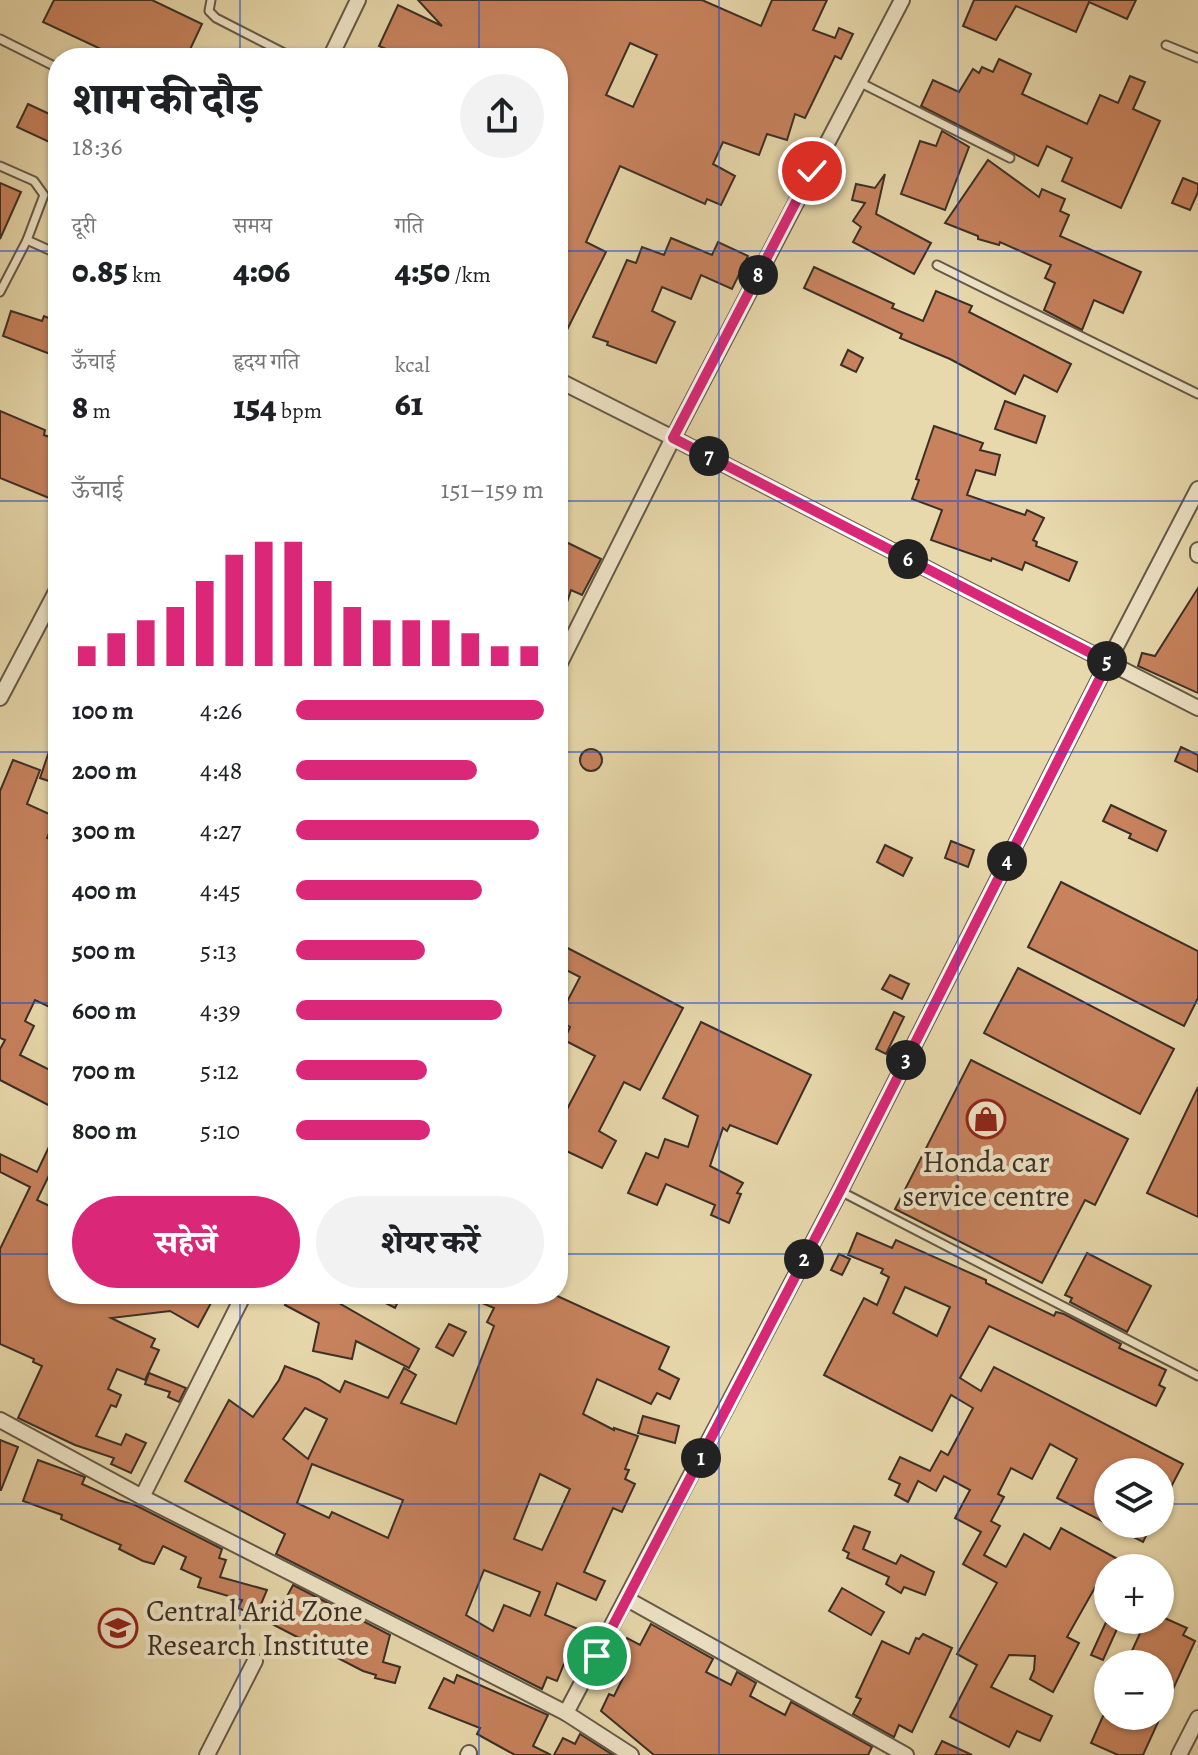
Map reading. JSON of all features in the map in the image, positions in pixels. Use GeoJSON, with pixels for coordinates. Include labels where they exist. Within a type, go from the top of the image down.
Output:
{"type":"FeatureCollection","features":[{"type":"Feature","properties":{"kind":"street"},"geometry":{"type":"LineString","coordinates":[[335,48],[358,0]]}},
{"type":"Feature","properties":{"kind":"street"},"geometry":{"type":"LineString","coordinates":[[568,647],[673,438],[902,0]]}},
{"type":"Feature","properties":{"kind":"street"},"geometry":{"type":"LineString","coordinates":[[568,385],[1198,708]]}},
{"type":"Feature","properties":{"kind":"street"},"geometry":{"type":"LineString","coordinates":[[566,1713],[840,1191],[1198,489]]}},
{"type":"Feature","properties":{"kind":"street"},"geometry":{"type":"LineString","coordinates":[[0,698],[48,607]]}},
{"type":"Feature","properties":{"kind":"street"},"geometry":{"type":"LineString","coordinates":[[142,1497],[239,1304]]}},
{"type":"Feature","properties":{"kind":"street"},"geometry":{"type":"LineString","coordinates":[[0,1420],[142,1497],[566,1713],[631,1755]]}},
{"type":"Feature","properties":{"kind":"street"},"geometry":{"type":"LineString","coordinates":[[627,1599],[906,1755]]}},
{"type":"Feature","properties":{"kind":"street"},"geometry":{"type":"LineString","coordinates":[[207,1755],[255,1661]]}},
{"type":"Feature","properties":{"kind":"street"},"geometry":{"type":"LineString","coordinates":[[1179,1755],[1198,1718]]}},
{"type":"Feature","properties":{"kind":"lane"},"geometry":{"type":"LineString","coordinates":[[211,0],[209,11],[216,18],[274,48]]}},
{"type":"Feature","properties":{"kind":"lane"},"geometry":{"type":"LineString","coordinates":[[0,39],[48,63]]}},
{"type":"Feature","properties":{"kind":"lane"},"geometry":{"type":"LineString","coordinates":[[1166,45],[1198,58]]}},
{"type":"Feature","properties":{"kind":"lane"},"geometry":{"type":"LineString","coordinates":[[859,82],[1010,158]]}},
{"type":"Feature","properties":{"kind":"lane"},"geometry":{"type":"LineString","coordinates":[[0,166],[34,181],[44,195],[27,240],[0,292]]}},
{"type":"Feature","properties":{"kind":"lane"},"geometry":{"type":"LineString","coordinates":[[27,240],[48,249]]}},
{"type":"Feature","properties":{"kind":"lane"},"geometry":{"type":"LineString","coordinates":[[937,265],[1198,394]]}},
{"type":"Feature","properties":{"kind":"lane"},"geometry":{"type":"LineString","coordinates":[[840,1191],[1198,1376]]}},
{"type":"Feature","properties":{"kind":"building"},"geometry":{"type":"Polygon","coordinates":[[[54,0],[152,0],[202,24],[191,48],[99,48],[43,22],[54,0]]]}},
{"type":"Feature","properties":{"kind":"building"},"geometry":{"type":"Polygon","coordinates":[[[418,0],[702,0],[761,26],[772,0],[827,0],[813,30],[835,38],[839,28],[853,34],[841,59],[835,56],[805,118],[795,114],[787,140],[767,134],[759,155],[723,142],[713,164],[735,176],[721,205],[707,199],[705,204],[620,166],[586,242],[606,252],[568,328],[568,48],[384,48],[379,46],[398,5],[442,26],[418,0]],[[630,43],[606,95],[633,107],[657,55],[630,43]]]}},
{"type":"Feature","properties":{"kind":"building"},"geometry":{"type":"Polygon","coordinates":[[[974,0],[1136,0],[1127,19],[1089,2],[1076,32],[1016,6],[996,40],[963,26],[974,0]]]}},
{"type":"Feature","properties":{"kind":"building"},"geometry":{"type":"Polygon","coordinates":[[[999,59],[1031,74],[1022,94],[1087,124],[1100,95],[1118,103],[1130,76],[1145,82],[1133,109],[1160,121],[1121,208],[1062,181],[1072,158],[1047,146],[1038,166],[921,106],[933,80],[959,92],[973,69],[979,73],[982,67],[993,72],[999,59]]]}},
{"type":"Feature","properties":{"kind":"building"},"geometry":{"type":"Polygon","coordinates":[[[28,104],[48,113],[48,141],[17,127],[28,104]]]}},
{"type":"Feature","properties":{"kind":"building"},"geometry":{"type":"Polygon","coordinates":[[[942,131],[969,147],[945,210],[901,194],[920,141],[936,146],[942,131]]]}},
{"type":"Feature","properties":{"kind":"building"},"geometry":{"type":"Polygon","coordinates":[[[988,160],[1039,197],[1042,189],[1065,199],[1060,211],[1069,215],[1060,236],[1141,272],[1123,313],[1094,300],[1082,330],[1044,310],[1055,283],[1045,278],[1051,265],[1000,242],[999,245],[978,239],[978,236],[945,223],[988,160]]]}},
{"type":"Feature","properties":{"kind":"building"},"geometry":{"type":"Polygon","coordinates":[[[885,174],[876,214],[931,243],[914,274],[853,242],[861,227],[853,221],[865,203],[852,200],[856,184],[875,188],[885,174]]]}},
{"type":"Feature","properties":{"kind":"building"},"geometry":{"type":"Polygon","coordinates":[[[1183,178],[1198,184],[1190,210],[1172,203],[1183,178]]]}},
{"type":"Feature","properties":{"kind":"building"},"geometry":{"type":"Polygon","coordinates":[[[0,183],[21,192],[0,239],[0,183]]]}},
{"type":"Feature","properties":{"kind":"building"},"geometry":{"type":"Polygon","coordinates":[[[671,238],[712,255],[718,242],[748,256],[732,289],[701,275],[691,299],[662,287],[652,311],[675,322],[656,363],[593,337],[627,260],[636,263],[642,247],[664,255],[671,238]]]}},
{"type":"Feature","properties":{"kind":"building"},"geometry":{"type":"Polygon","coordinates":[[[814,267],[923,321],[936,291],[972,306],[969,312],[1071,364],[1057,392],[1024,375],[1015,394],[950,359],[900,338],[902,334],[804,288],[814,267]]]}},
{"type":"Feature","properties":{"kind":"building"},"geometry":{"type":"Polygon","coordinates":[[[11,311],[42,321],[44,316],[48,318],[48,353],[3,336],[11,311]]]}},
{"type":"Feature","properties":{"kind":"building"},"geometry":{"type":"Polygon","coordinates":[[[848,350],[863,358],[856,372],[841,365],[848,350]]]}},
{"type":"Feature","properties":{"kind":"building"},"geometry":{"type":"Polygon","coordinates":[[[1005,401],[1045,416],[1036,443],[995,429],[1005,401]]]}},
{"type":"Feature","properties":{"kind":"building"},"geometry":{"type":"Polygon","coordinates":[[[0,411],[45,430],[44,435],[48,436],[48,498],[0,478],[0,411]]]}},
{"type":"Feature","properties":{"kind":"building"},"geometry":{"type":"Polygon","coordinates":[[[934,426],[983,443],[980,450],[1000,455],[995,475],[976,470],[967,495],[1025,515],[1027,510],[1044,518],[1033,540],[1037,542],[1036,546],[1077,562],[1069,581],[1025,562],[1022,570],[931,540],[942,510],[912,499],[934,426]]]}},
{"type":"Feature","properties":{"kind":"building"},"geometry":{"type":"Polygon","coordinates":[[[568,543],[601,559],[582,595],[571,590],[568,599],[568,543]]]}},
{"type":"Feature","properties":{"kind":"building"},"geometry":{"type":"Polygon","coordinates":[[[1198,588],[1198,693],[1138,666],[1142,653],[1155,656],[1198,588]]]}},
{"type":"Feature","properties":{"kind":"building"},"geometry":{"type":"Polygon","coordinates":[[[1181,747],[1198,755],[1198,772],[1175,761],[1181,747]]]}},
{"type":"Feature","properties":{"kind":"building"},"geometry":{"type":"Polygon","coordinates":[[[587,749],[595,749],[602,760],[595,771],[587,771],[580,764],[580,756],[587,749]]]}},
{"type":"Feature","properties":{"kind":"building"},"geometry":{"type":"Polygon","coordinates":[[[48,754],[48,781],[40,778],[48,754]]]}},
{"type":"Feature","properties":{"kind":"building"},"geometry":{"type":"Polygon","coordinates":[[[13,760],[40,770],[27,804],[48,813],[48,1006],[35,1000],[25,1021],[34,1026],[20,1055],[48,1069],[48,1105],[0,1080],[0,1049],[5,1040],[0,1038],[0,791],[13,760]]]}},
{"type":"Feature","properties":{"kind":"building"},"geometry":{"type":"Polygon","coordinates":[[[1111,805],[1166,831],[1157,851],[1103,821],[1111,805]]]}},
{"type":"Feature","properties":{"kind":"building"},"geometry":{"type":"Polygon","coordinates":[[[951,841],[974,850],[968,867],[945,858],[951,841]]]}},
{"type":"Feature","properties":{"kind":"building"},"geometry":{"type":"Polygon","coordinates":[[[885,845],[912,858],[903,876],[877,862],[885,845]]]}},
{"type":"Feature","properties":{"kind":"building"},"geometry":{"type":"Polygon","coordinates":[[[1061,882],[1198,951],[1198,998],[1184,1026],[1028,947],[1061,882]]]}},
{"type":"Feature","properties":{"kind":"building"},"geometry":{"type":"Polygon","coordinates":[[[568,948],[683,1008],[640,1090],[624,1082],[599,1131],[616,1141],[602,1168],[568,1152],[568,1107],[595,1056],[568,1042],[568,1000],[580,977],[568,971],[568,948]]]}},
{"type":"Feature","properties":{"kind":"building"},"geometry":{"type":"Polygon","coordinates":[[[1018,968],[1174,1049],[1140,1114],[984,1033],[1018,968]]]}},
{"type":"Feature","properties":{"kind":"building"},"geometry":{"type":"Polygon","coordinates":[[[890,975],[909,984],[902,999],[882,989],[890,975]]]}},
{"type":"Feature","properties":{"kind":"building"},"geometry":{"type":"Polygon","coordinates":[[[894,1012],[904,1017],[886,1054],[876,1049],[894,1012]]]}},
{"type":"Feature","properties":{"kind":"building"},"geometry":{"type":"Polygon","coordinates":[[[701,1022],[811,1075],[777,1144],[730,1125],[727,1131],[723,1128],[710,1166],[743,1183],[729,1223],[711,1215],[715,1205],[666,1184],[657,1205],[628,1193],[646,1153],[658,1158],[665,1139],[688,1147],[698,1116],[663,1098],[701,1022]]]}},
{"type":"Feature","properties":{"kind":"building"},"geometry":{"type":"Polygon","coordinates":[[[971,1060],[1128,1139],[1095,1205],[1085,1200],[1042,1283],[895,1209],[971,1060]]]}},
{"type":"Feature","properties":{"kind":"building"},"geometry":{"type":"Polygon","coordinates":[[[1198,1087],[1198,1217],[1147,1193],[1198,1087]]]}},
{"type":"Feature","properties":{"kind":"building"},"geometry":{"type":"Polygon","coordinates":[[[48,1149],[48,1177],[37,1200],[48,1205],[48,1304],[210,1304],[198,1327],[170,1311],[111,1318],[155,1339],[151,1347],[159,1350],[145,1380],[117,1369],[108,1389],[121,1395],[116,1407],[111,1405],[96,1436],[121,1445],[126,1434],[146,1443],[131,1473],[111,1464],[114,1458],[75,1445],[18,1418],[42,1366],[33,1362],[34,1359],[0,1344],[0,1249],[30,1187],[0,1172],[0,1154],[37,1172],[48,1149]]]}},
{"type":"Feature","properties":{"kind":"building"},"geometry":{"type":"Polygon","coordinates":[[[857,1233],[892,1248],[896,1240],[986,1280],[986,1283],[1054,1316],[1056,1312],[1064,1314],[1121,1344],[1119,1348],[1166,1370],[1159,1385],[1165,1388],[1156,1406],[989,1326],[960,1378],[981,1391],[994,1367],[1171,1458],[1094,1458],[1094,1517],[1057,1498],[1077,1459],[1050,1444],[1032,1479],[1011,1468],[998,1494],[1004,1497],[991,1521],[1000,1526],[984,1555],[1006,1567],[1024,1534],[1050,1549],[1061,1528],[1108,1554],[1094,1554],[1094,1589],[1067,1637],[1079,1643],[1053,1692],[1030,1679],[1035,1656],[1009,1655],[991,1687],[1052,1716],[1040,1741],[1017,1731],[1009,1747],[950,1717],[977,1665],[957,1654],[997,1583],[963,1564],[981,1532],[955,1518],[970,1490],[944,1476],[936,1491],[918,1481],[908,1502],[895,1495],[900,1484],[889,1479],[900,1457],[930,1471],[941,1451],[948,1455],[973,1408],[951,1395],[932,1431],[824,1375],[864,1298],[877,1305],[889,1277],[881,1273],[883,1269],[848,1255],[857,1233]],[[905,1287],[893,1313],[937,1336],[950,1307],[905,1287]]]}},
{"type":"Feature","properties":{"kind":"building"},"geometry":{"type":"Polygon","coordinates":[[[1087,1253],[1151,1286],[1127,1332],[1070,1302],[1072,1298],[1065,1295],[1087,1253]]]}},
{"type":"Feature","properties":{"kind":"building"},"geometry":{"type":"Polygon","coordinates":[[[839,1254],[850,1259],[842,1275],[831,1270],[839,1254]]]}},
{"type":"Feature","properties":{"kind":"building"},"geometry":{"type":"Polygon","coordinates":[[[568,1301],[669,1347],[659,1369],[679,1379],[670,1399],[657,1393],[651,1404],[597,1379],[583,1414],[614,1430],[638,1436],[625,1469],[629,1470],[625,1479],[635,1484],[622,1512],[613,1508],[584,1572],[605,1581],[596,1600],[557,1583],[545,1615],[578,1629],[557,1681],[547,1677],[542,1689],[276,1554],[285,1534],[185,1481],[229,1400],[253,1417],[285,1366],[340,1392],[345,1381],[388,1398],[404,1368],[416,1375],[401,1403],[456,1424],[494,1326],[487,1322],[494,1308],[485,1304],[568,1304],[568,1301]],[[305,1408],[283,1439],[308,1459],[327,1419],[305,1408]],[[312,1464],[297,1503],[329,1518],[332,1512],[388,1538],[403,1500],[312,1464]],[[540,1474],[514,1539],[542,1550],[570,1489],[540,1474]],[[484,1570],[466,1615],[493,1631],[504,1605],[530,1616],[540,1592],[484,1570]]]}},
{"type":"Feature","properties":{"kind":"building"},"geometry":{"type":"Polygon","coordinates":[[[340,1304],[419,1349],[409,1368],[356,1341],[352,1359],[313,1351],[319,1323],[285,1305],[340,1304]]]}},
{"type":"Feature","properties":{"kind":"building"},"geometry":{"type":"Polygon","coordinates":[[[449,1324],[466,1332],[453,1356],[436,1347],[449,1324]]]}},
{"type":"Feature","properties":{"kind":"building"},"geometry":{"type":"Polygon","coordinates":[[[149,1373],[186,1388],[179,1402],[168,1397],[170,1392],[145,1384],[149,1373]]]}},
{"type":"Feature","properties":{"kind":"building"},"geometry":{"type":"Polygon","coordinates":[[[643,1416],[679,1426],[675,1443],[638,1433],[643,1416]]]}},
{"type":"Feature","properties":{"kind":"building"},"geometry":{"type":"Polygon","coordinates":[[[0,1440],[18,1447],[1,1490],[0,1490],[0,1440]]]}},
{"type":"Feature","properties":{"kind":"building"},"geometry":{"type":"Polygon","coordinates":[[[1174,1459],[1183,1464],[1174,1481],[1174,1459]]]}},
{"type":"Feature","properties":{"kind":"building"},"geometry":{"type":"Polygon","coordinates":[[[38,1460],[85,1477],[82,1484],[135,1505],[222,1549],[219,1558],[226,1560],[220,1577],[267,1590],[256,1616],[238,1608],[242,1600],[198,1587],[201,1578],[181,1569],[186,1557],[163,1546],[154,1564],[143,1561],[119,1549],[121,1545],[61,1519],[62,1515],[23,1501],[38,1460]]]}},
{"type":"Feature","properties":{"kind":"building"},"geometry":{"type":"Polygon","coordinates":[[[854,1526],[870,1532],[863,1549],[896,1564],[901,1555],[934,1572],[925,1595],[904,1587],[901,1593],[886,1584],[889,1577],[847,1558],[849,1553],[843,1550],[854,1526]]]}},
{"type":"Feature","properties":{"kind":"building"},"geometry":{"type":"Polygon","coordinates":[[[293,1585],[390,1635],[383,1662],[400,1667],[395,1683],[375,1678],[376,1675],[272,1624],[293,1585]]]}},
{"type":"Feature","properties":{"kind":"building"},"geometry":{"type":"Polygon","coordinates":[[[842,1588],[884,1612],[871,1635],[829,1611],[842,1588]]]}},
{"type":"Feature","properties":{"kind":"building"},"geometry":{"type":"Polygon","coordinates":[[[1174,1622],[1187,1628],[1183,1635],[1195,1641],[1174,1687],[1174,1650],[1132,1650],[1140,1634],[1174,1634],[1174,1622]]]}},
{"type":"Feature","properties":{"kind":"building"},"geometry":{"type":"Polygon","coordinates":[[[651,1624],[713,1659],[706,1672],[731,1685],[737,1672],[756,1683],[750,1696],[785,1715],[791,1702],[872,1747],[868,1755],[654,1755],[601,1711],[609,1694],[614,1696],[625,1674],[612,1667],[627,1638],[640,1645],[651,1624]]]}},
{"type":"Feature","properties":{"kind":"building"},"geometry":{"type":"Polygon","coordinates":[[[923,1634],[952,1648],[912,1732],[899,1725],[894,1737],[853,1714],[861,1699],[856,1697],[882,1641],[909,1654],[916,1638],[923,1634]]]}},
{"type":"Feature","properties":{"kind":"building"},"geometry":{"type":"Polygon","coordinates":[[[1101,1634],[1115,1634],[1108,1650],[1094,1650],[1094,1656],[1091,1655],[1101,1634]]]}},
{"type":"Feature","properties":{"kind":"building"},"geometry":{"type":"Polygon","coordinates":[[[457,1675],[548,1715],[533,1746],[551,1755],[515,1755],[477,1734],[480,1728],[429,1708],[444,1678],[454,1683],[457,1675]]]}},
{"type":"Feature","properties":{"kind":"building"},"geometry":{"type":"Polygon","coordinates":[[[1097,1730],[1154,1730],[1143,1755],[1118,1755],[1091,1743],[1097,1730]]]}},
{"type":"Feature","properties":{"kind":"building"},"geometry":{"type":"Polygon","coordinates":[[[580,1734],[613,1755],[554,1755],[563,1738],[575,1744],[580,1734]]]}},
{"type":"Feature","properties":{"kind":"building"},"geometry":{"type":"Polygon","coordinates":[[[942,1741],[972,1755],[935,1755],[942,1741]]]}},
{"type":"Feature","properties":{"kind":"place","name":"Honda car service centre"},"geometry":{"type":"Point","coordinates":[986,1119]}},
{"type":"Feature","properties":{"kind":"place","name":"Central Arid Zone Research Institute"},"geometry":{"type":"Point","coordinates":[118,1628]}},
{"type":"Feature","properties":{"kind":"route"},"geometry":{"type":"LineString","coordinates":[[597,1656],[840,1191],[1108,662],[673,438],[812,171]]}}]}
